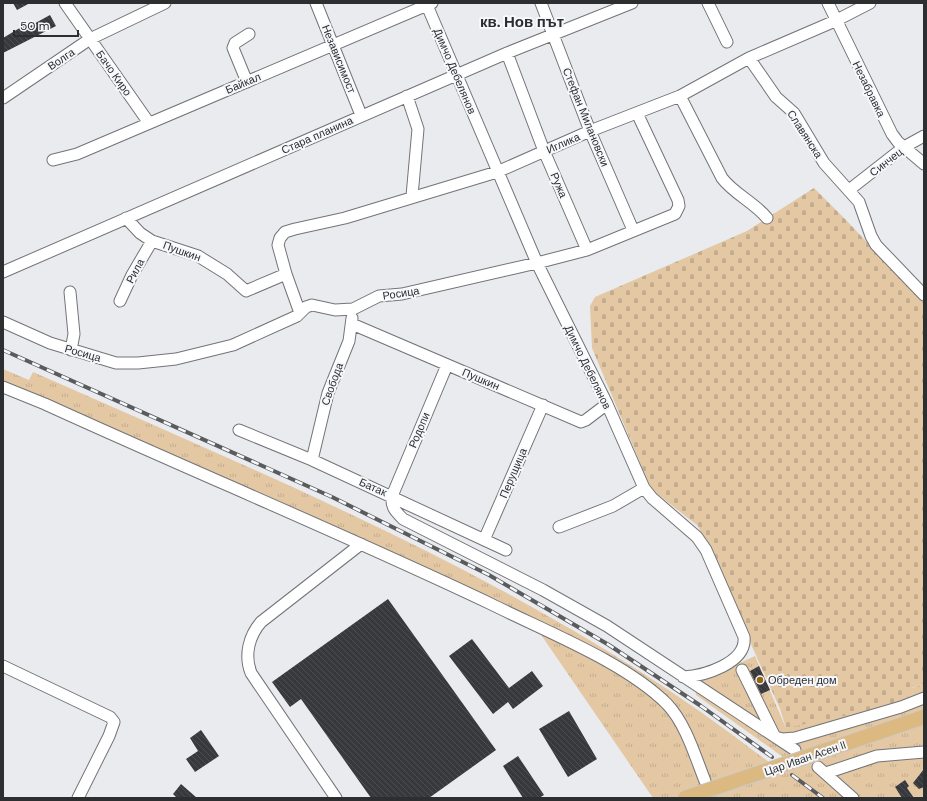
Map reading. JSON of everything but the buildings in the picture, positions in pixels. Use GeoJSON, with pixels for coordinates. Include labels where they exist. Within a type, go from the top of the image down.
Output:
{"type":"FeatureCollection","features":[{"type":"Feature","properties":{"kind":"main road","name":"Цар Иван Асен II"},"geometry":{"type":"LineString","coordinates":[[685,798],[924,717]]}},
{"type":"Feature","properties":{"kind":"street","name":"Бачо Киро"},"geometry":{"type":"LineString","coordinates":[[65,3],[149,123]]}},
{"type":"Feature","properties":{"kind":"street","name":"Волга"},"geometry":{"type":"LineString","coordinates":[[3,98],[90,39],[165,3]]}},
{"type":"Feature","properties":{"kind":"street","name":"Независимост"},"geometry":{"type":"LineString","coordinates":[[316,3],[362,116]]}},
{"type":"Feature","properties":{"kind":"street","name":"Стефан Милановски"},"geometry":{"type":"LineString","coordinates":[[541,3],[590,131],[633,230]]}},
{"type":"Feature","properties":{"kind":"street","name":"Стара планина"},"geometry":{"type":"LineString","coordinates":[[3,272],[507,53],[632,3]]}},
{"type":"Feature","properties":{"kind":"street"},"geometry":{"type":"LineString","coordinates":[[708,3],[727,42]]}},
{"type":"Feature","properties":{"kind":"street","name":"Незабравка"},"geometry":{"type":"LineString","coordinates":[[828,3],[835,21],[884,120],[895,138],[924,164]]}},
{"type":"Feature","properties":{"kind":"street","name":"Иглика"},"geometry":{"type":"LineString","coordinates":[[286,274],[278,245],[280,238],[285,232],[345,218],[412,196],[497,172],[590,131],[680,96],[749,58],[835,21],[870,3]]}},
{"type":"Feature","properties":{"kind":"street","name":"Байкал"},"geometry":{"type":"LineString","coordinates":[[54,160],[77,154],[428,4]]}},
{"type":"Feature","properties":{"kind":"street","name":"Димчо Дебелянов"},"geometry":{"type":"LineString","coordinates":[[428,4],[456,75],[537,264],[607,404],[644,488],[652,498],[697,537],[706,550],[744,637],[745,645],[742,650],[720,667],[698,676],[683,677]]}},
{"type":"Feature","properties":{"kind":"street"},"geometry":{"type":"LineString","coordinates":[[247,82],[233,48],[235,44],[249,34]]}},
{"type":"Feature","properties":{"kind":"street","name":"Ружа"},"geometry":{"type":"LineString","coordinates":[[507,53],[544,151],[586,250]]}},
{"type":"Feature","properties":{"kind":"street","name":"Славянска"},"geometry":{"type":"LineString","coordinates":[[749,58],[776,97],[794,113],[824,163],[859,202],[871,236],[876,245],[924,295]]}},
{"type":"Feature","properties":{"kind":"street"},"geometry":{"type":"LineString","coordinates":[[407,96],[418,129],[412,196]]}},
{"type":"Feature","properties":{"kind":"street"},"geometry":{"type":"LineString","coordinates":[[680,96],[725,182],[760,210],[767,218]]}},
{"type":"Feature","properties":{"kind":"street","name":"Росица"},"geometry":{"type":"LineString","coordinates":[[3,322],[50,343],[126,364],[176,360],[233,345],[300,313],[306,307],[312,305],[335,310],[353,310],[379,296],[402,294],[537,264],[586,250],[675,214],[679,206],[678,200],[637,113]]}},
{"type":"Feature","properties":{"kind":"street","name":"Синчец"},"geometry":{"type":"LineString","coordinates":[[849,190],[904,147],[924,136]]}},
{"type":"Feature","properties":{"kind":"street","name":"Пушкин"},"geometry":{"type":"LineString","coordinates":[[126,218],[152,241],[198,256],[227,274],[246,291],[286,274]]}},
{"type":"Feature","properties":{"kind":"street","name":"Рила"},"geometry":{"type":"LineString","coordinates":[[120,301],[132,275],[152,241]]}},
{"type":"Feature","properties":{"kind":"street"},"geometry":{"type":"LineString","coordinates":[[286,274],[300,313]]}},
{"type":"Feature","properties":{"kind":"street"},"geometry":{"type":"LineString","coordinates":[[70,292],[74,334],[72,350]]}},
{"type":"Feature","properties":{"kind":"street","name":"Свобода"},"geometry":{"type":"LineString","coordinates":[[312,460],[320,421],[328,393],[349,341],[353,310]]}},
{"type":"Feature","properties":{"kind":"street","name":"Пушкин"},"geometry":{"type":"LineString","coordinates":[[352,324],[581,422],[586,420],[607,404]]}},
{"type":"Feature","properties":{"kind":"street","name":"Родопи"},"geometry":{"type":"LineString","coordinates":[[392,496],[447,365]]}},
{"type":"Feature","properties":{"kind":"street"},"geometry":{"type":"LineString","coordinates":[[3,387],[45,404],[361,544],[586,650],[622,670],[667,704],[676,715],[705,781]]}},
{"type":"Feature","properties":{"kind":"street","name":"Перущица"},"geometry":{"type":"LineString","coordinates":[[484,540],[543,405]]}},
{"type":"Feature","properties":{"kind":"street","name":"Батак"},"geometry":{"type":"LineString","coordinates":[[239,430],[312,460],[506,550]]}},
{"type":"Feature","properties":{"kind":"street"},"geometry":{"type":"LineString","coordinates":[[559,527],[612,506],[644,488]]}},
{"type":"Feature","properties":{"kind":"street"},"geometry":{"type":"LineString","coordinates":[[392,496],[391,504],[394,511],[403,519],[543,590],[607,626],[795,750]]}},
{"type":"Feature","properties":{"kind":"street"},"geometry":{"type":"LineString","coordinates":[[336,798],[251,673],[247,658],[249,643],[254,631],[261,622],[361,544]]}},
{"type":"Feature","properties":{"kind":"street"},"geometry":{"type":"LineString","coordinates":[[3,666],[110,717],[114,722],[109,736],[78,798]]}},
{"type":"Feature","properties":{"kind":"street"},"geometry":{"type":"LineString","coordinates":[[742,670],[775,737],[783,739],[795,738],[901,707],[924,698]]}},
{"type":"Feature","properties":{"kind":"street"},"geometry":{"type":"LineString","coordinates":[[853,798],[822,770],[877,756],[924,752]]}},
{"type":"Feature","properties":{"kind":"green space"},"geometry":{"type":"Polygon","coordinates":[[[814,188],[924,303],[924,684],[911,688],[912,694],[886,707],[786,728],[780,709],[698,526],[651,489],[592,348],[590,306],[595,297],[747,231],[814,188]]]}},
{"type":"Feature","properties":{"kind":"green space"},"geometry":{"type":"Polygon","coordinates":[[[3,369],[29,380],[33,372],[226,457],[417,546],[510,595],[601,647],[690,704],[775,767],[790,762],[696,695],[694,684],[755,656],[786,728],[924,684],[924,798],[653,798],[535,626],[3,387],[3,369]]]}},
{"type":"Feature","properties":{"kind":"railway"},"geometry":{"type":"LineString","coordinates":[[3,350],[332,497],[489,575],[609,645],[701,706],[772,757]]}},
{"type":"Feature","properties":{"kind":"railway"},"geometry":{"type":"LineString","coordinates":[[792,775],[823,798]]}},
{"type":"Feature","properties":{"kind":"place","name":"Обреден дом"},"geometry":{"type":"Point","coordinates":[760,680]}},
{"type":"Feature","properties":{"kind":"district","name":"кв. Нов път"},"geometry":{"type":"Point","coordinates":[522,22]}}]}
